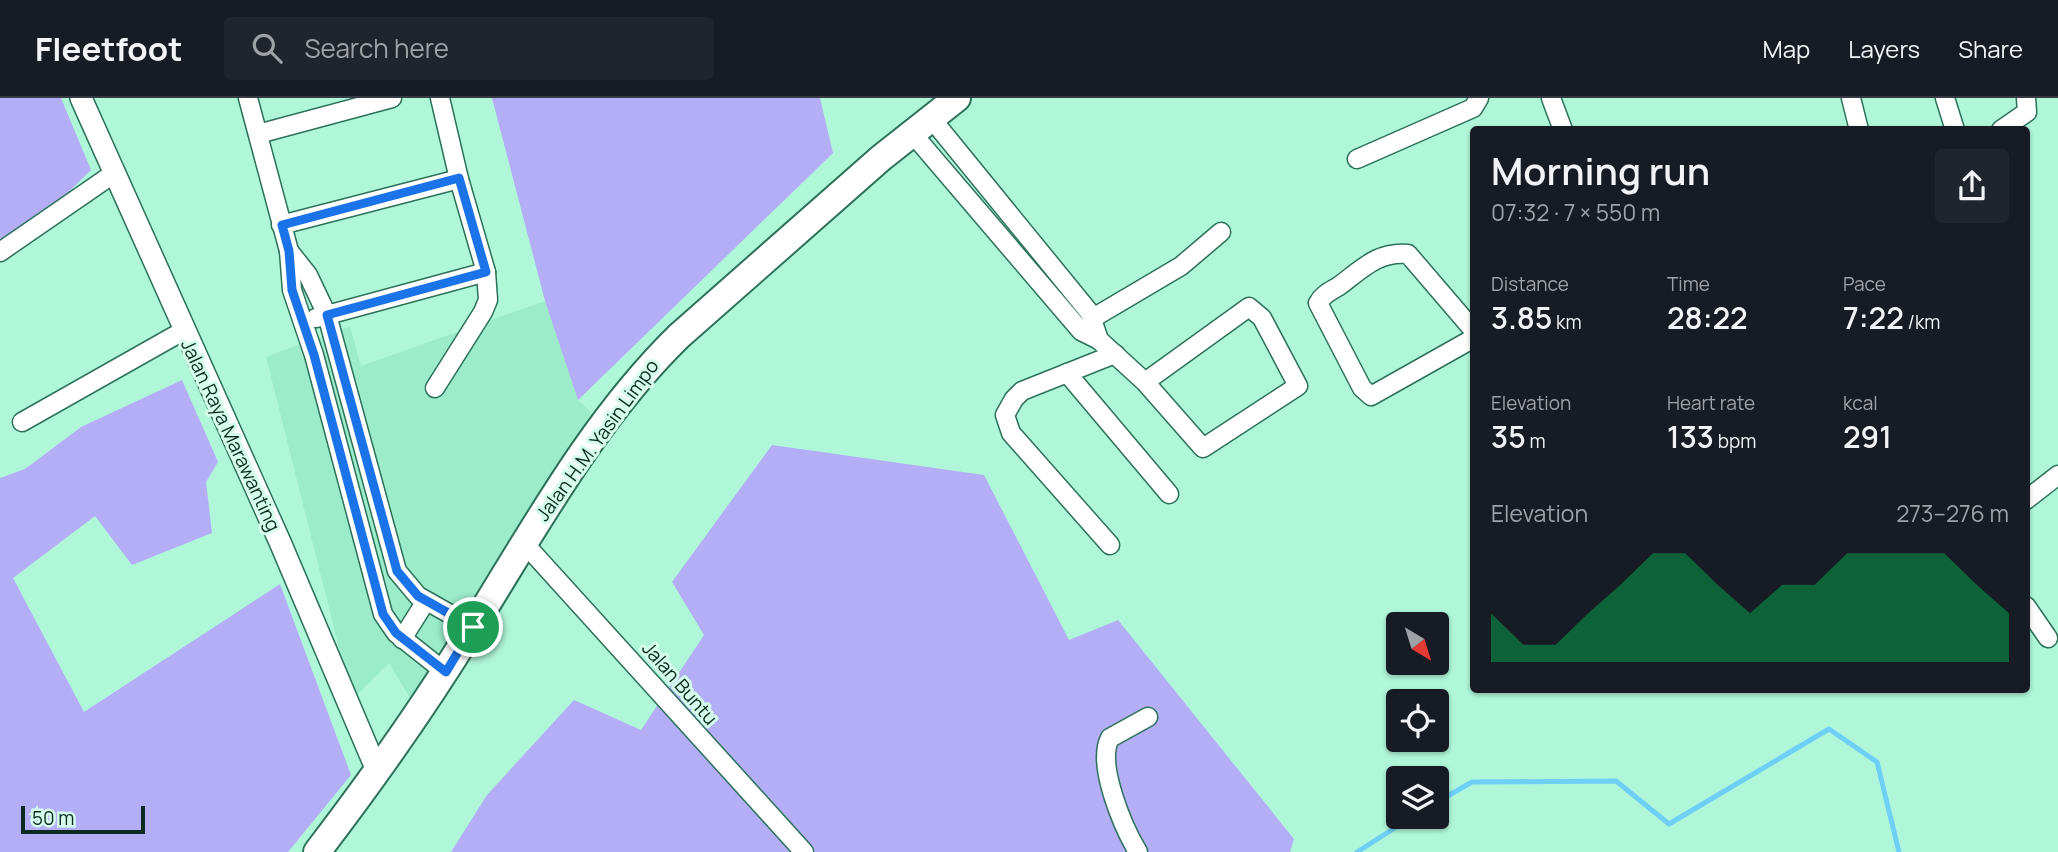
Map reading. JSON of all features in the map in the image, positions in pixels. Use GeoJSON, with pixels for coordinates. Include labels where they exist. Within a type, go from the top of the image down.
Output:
{"type":"FeatureCollection","features":[{"type":"Feature","properties":{"kind":"main road","name":"Jalan H.M. Yasin Limpo"},"geometry":{"type":"LineString","coordinates":[[317,852],[377,773],[446,672],[524,542],[650,365],[679,336],[921,125],[957,98]]}},
{"type":"Feature","properties":{"kind":"street","name":"Jalan Raya Marawanting"},"geometry":{"type":"LineString","coordinates":[[80,98],[280,542],[377,773]]}},
{"type":"Feature","properties":{"kind":"street"},"geometry":{"type":"LineString","coordinates":[[248,98],[289,251],[290,281],[314,355],[383,614],[402,639],[446,672]]}},
{"type":"Feature","properties":{"kind":"street"},"geometry":{"type":"LineString","coordinates":[[258,134],[392,98]]}},
{"type":"Feature","properties":{"kind":"street"},"geometry":{"type":"LineString","coordinates":[[435,388],[488,300],[486,272],[440,98]]}},
{"type":"Feature","properties":{"kind":"street"},"geometry":{"type":"LineString","coordinates":[[1357,159],[1474,108],[1479,98]]}},
{"type":"Feature","properties":{"kind":"street"},"geometry":{"type":"LineString","coordinates":[[1551,98],[1562,126]]}},
{"type":"Feature","properties":{"kind":"street"},"geometry":{"type":"LineString","coordinates":[[1851,98],[1858,126]]}},
{"type":"Feature","properties":{"kind":"street"},"geometry":{"type":"LineString","coordinates":[[1945,98],[1954,126]]}},
{"type":"Feature","properties":{"kind":"street"},"geometry":{"type":"LineString","coordinates":[[2007,126],[2027,112],[2026,98]]}},
{"type":"Feature","properties":{"kind":"street"},"geometry":{"type":"LineString","coordinates":[[921,125],[1093,318],[1098,340]]}},
{"type":"Feature","properties":{"kind":"street"},"geometry":{"type":"LineString","coordinates":[[921,125],[1081,331],[1098,340],[1145,382],[1203,448],[1298,386],[1262,318],[1249,307],[1145,382]]}},
{"type":"Feature","properties":{"kind":"street"},"geometry":{"type":"LineString","coordinates":[[0,252],[113,174]]}},
{"type":"Feature","properties":{"kind":"street"},"geometry":{"type":"LineString","coordinates":[[282,225],[459,178]]}},
{"type":"Feature","properties":{"kind":"street"},"geometry":{"type":"LineString","coordinates":[[1093,318],[1181,266],[1221,232]]}},
{"type":"Feature","properties":{"kind":"street"},"geometry":{"type":"LineString","coordinates":[[289,251],[308,275],[327,315],[397,571],[412,591],[473,627]]}},
{"type":"Feature","properties":{"kind":"street"},"geometry":{"type":"LineString","coordinates":[[1470,326],[1408,254],[1392,254],[1371,261],[1324,295],[1318,303],[1362,388],[1371,396],[1470,340]]}},
{"type":"Feature","properties":{"kind":"street"},"geometry":{"type":"LineString","coordinates":[[303,321],[486,272]]}},
{"type":"Feature","properties":{"kind":"street"},"geometry":{"type":"LineString","coordinates":[[22,422],[183,331]]}},
{"type":"Feature","properties":{"kind":"street"},"geometry":{"type":"LineString","coordinates":[[314,355],[337,349]]}},
{"type":"Feature","properties":{"kind":"street"},"geometry":{"type":"LineString","coordinates":[[1110,545],[1007,425],[1005,415],[1008,406],[1022,391],[1115,354]]}},
{"type":"Feature","properties":{"kind":"street"},"geometry":{"type":"LineString","coordinates":[[1067,373],[1169,494]]}},
{"type":"Feature","properties":{"kind":"street"},"geometry":{"type":"LineString","coordinates":[[2030,497],[2058,475]]}},
{"type":"Feature","properties":{"kind":"street","name":"Jalan Buntu"},"geometry":{"type":"LineString","coordinates":[[524,542],[804,852]]}},
{"type":"Feature","properties":{"kind":"street"},"geometry":{"type":"LineString","coordinates":[[402,639],[426,601]]}},
{"type":"Feature","properties":{"kind":"street"},"geometry":{"type":"LineString","coordinates":[[2030,612],[2048,638]]}},
{"type":"Feature","properties":{"kind":"street"},"geometry":{"type":"LineString","coordinates":[[1138,852],[1124,829],[1104,757],[1110,738],[1148,717]]}},
{"type":"Feature","properties":{"kind":"shaded area"},"geometry":{"type":"Polygon","coordinates":[[[0,98],[61,98],[91,170],[0,260],[0,98]]]}},
{"type":"Feature","properties":{"kind":"shaded area"},"geometry":{"type":"Polygon","coordinates":[[[492,98],[820,98],[833,153],[578,400],[545,301],[492,98]]]}},
{"type":"Feature","properties":{"kind":"shaded area"},"geometry":{"type":"Polygon","coordinates":[[[545,301],[578,400],[597,418],[410,698],[389,663],[352,700],[266,357],[350,326],[361,366],[545,301]]]}},
{"type":"Feature","properties":{"kind":"shaded area"},"geometry":{"type":"Polygon","coordinates":[[[182,380],[218,462],[206,482],[212,533],[132,565],[95,516],[13,578],[84,712],[280,584],[351,775],[288,852],[0,852],[0,478],[25,469],[81,427],[182,380]]]}},
{"type":"Feature","properties":{"kind":"shaded area"},"geometry":{"type":"Polygon","coordinates":[[[772,445],[984,475],[1069,640],[1118,620],[1294,839],[1290,852],[451,852],[487,795],[574,700],[641,730],[704,635],[672,582],[772,445]]]}},
{"type":"Feature","properties":{"kind":"waterway"},"geometry":{"type":"LineString","coordinates":[[1449,795],[1472,782],[1616,781],[1669,824],[1829,729],[1877,762],[1899,852]]}},
{"type":"Feature","properties":{"kind":"waterway"},"geometry":{"type":"LineString","coordinates":[[1357,852],[1393,829]]}},
{"type":"Feature","properties":{"kind":"route"},"geometry":{"type":"LineString","coordinates":[[459,178],[486,272],[327,315],[397,571],[404,583],[418,596],[473,627],[446,672],[402,639],[383,614],[314,355],[292,290],[289,251],[282,225],[459,178]]}}]}
